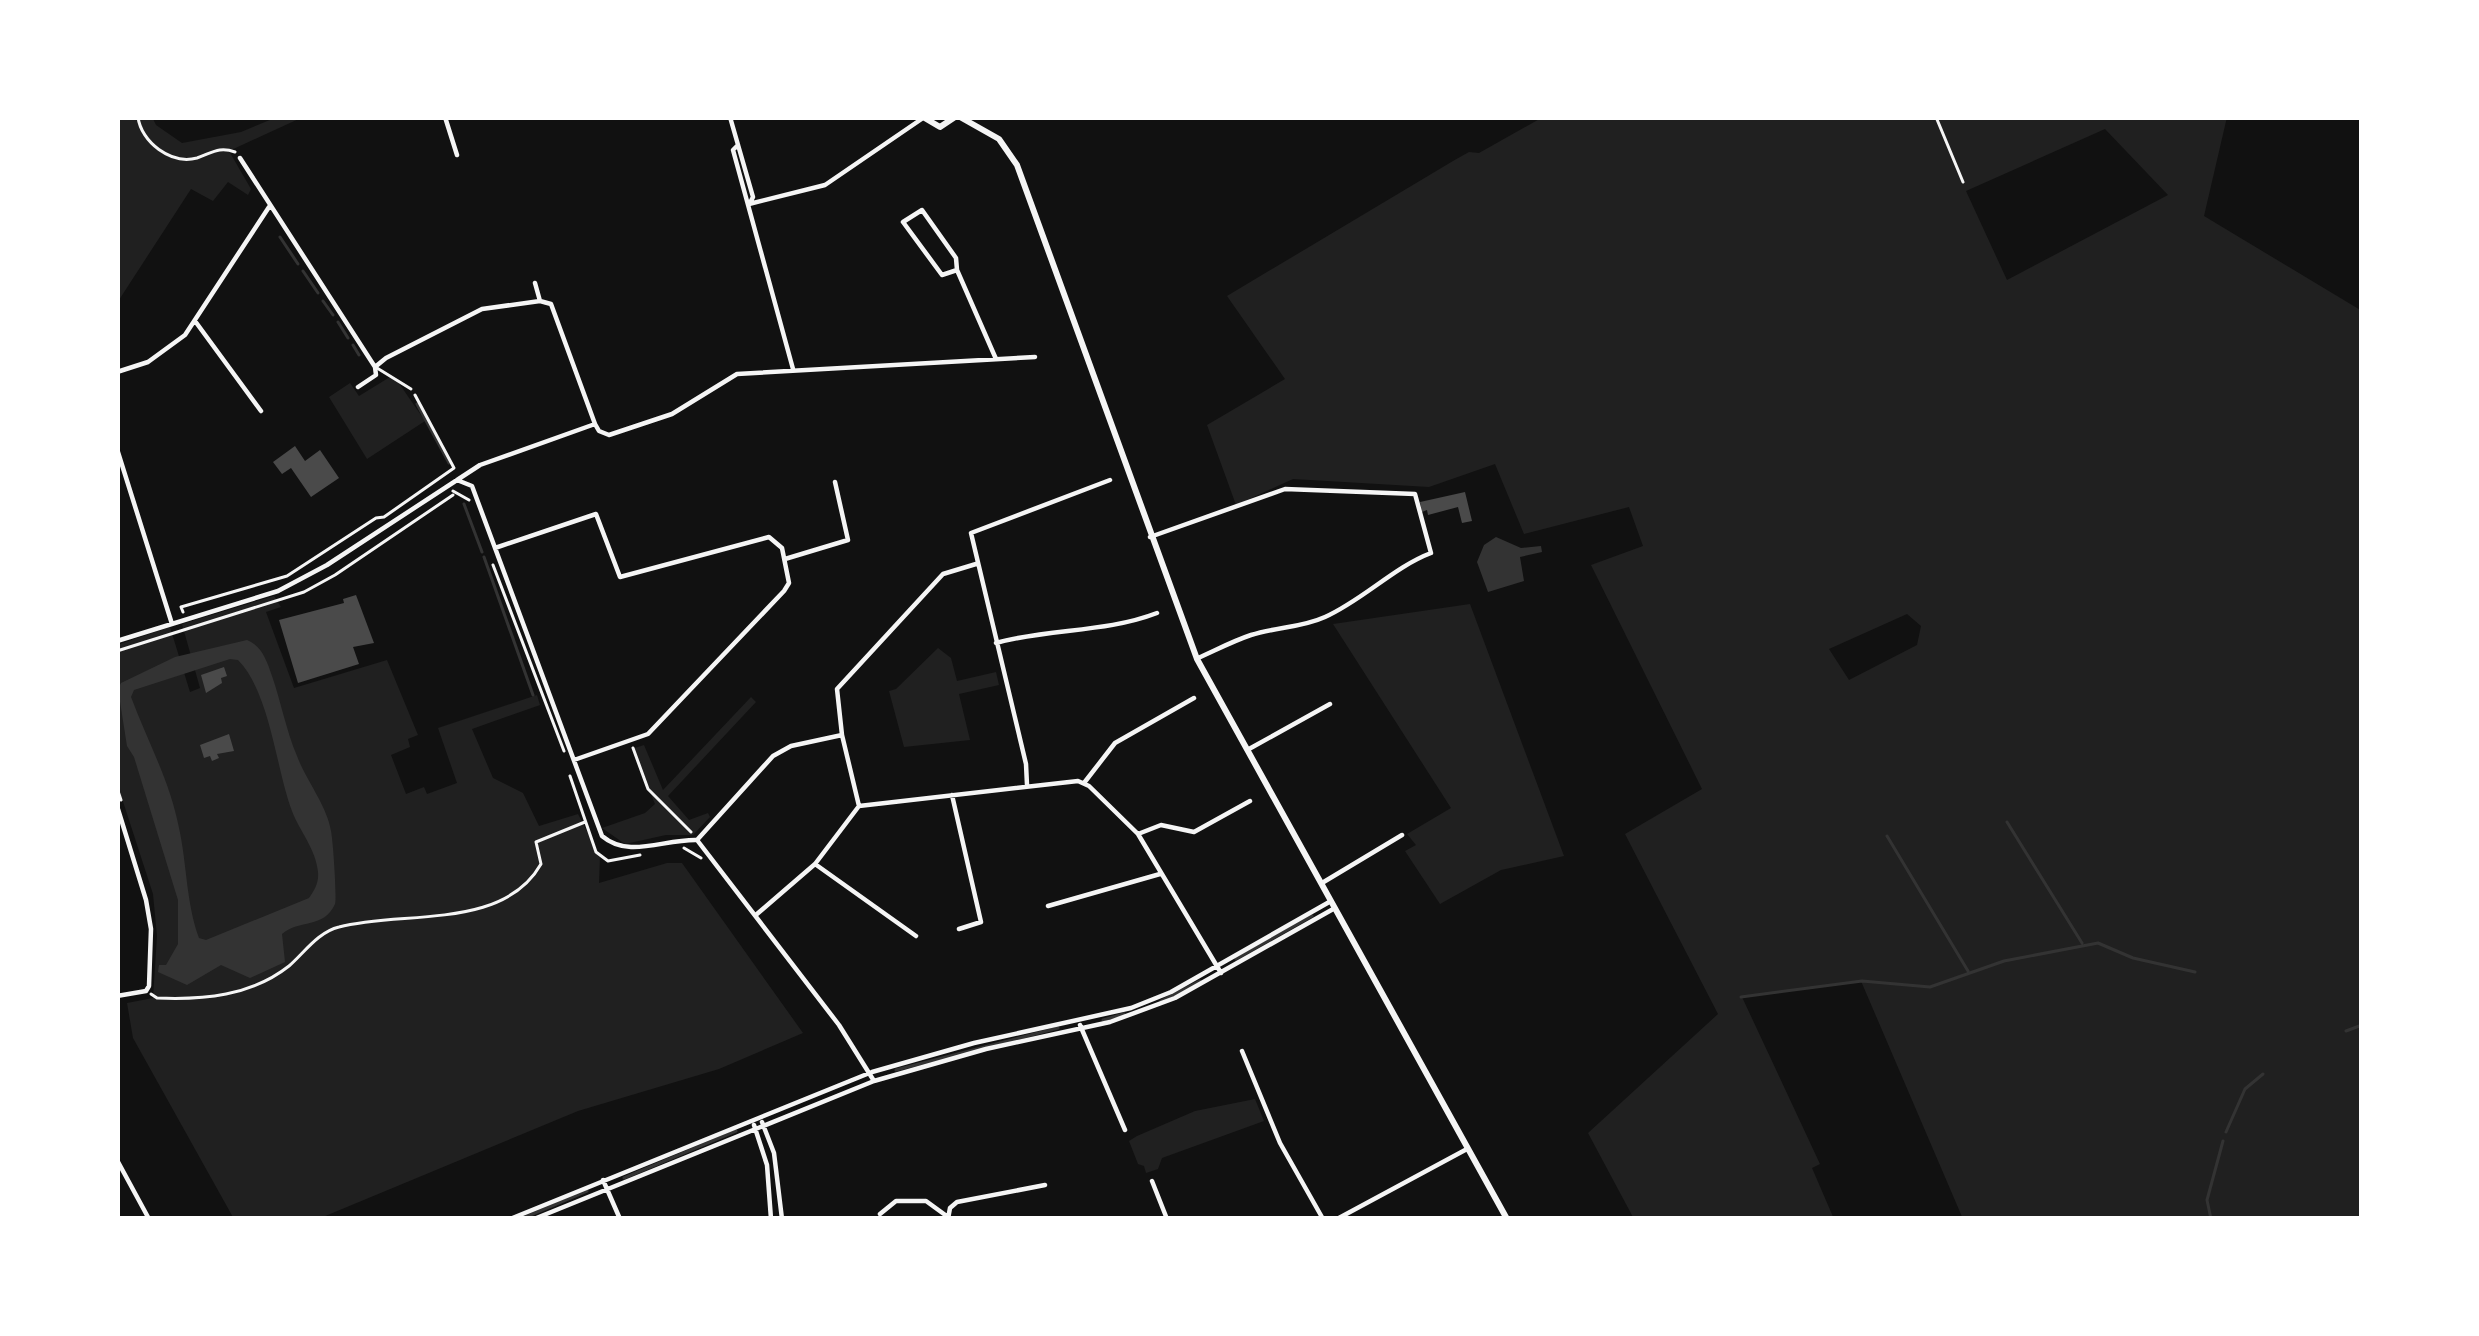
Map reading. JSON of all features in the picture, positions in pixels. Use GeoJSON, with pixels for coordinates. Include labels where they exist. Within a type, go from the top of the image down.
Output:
{"type":"FeatureCollection","features":[{"type":"Feature","properties":{"kind":"street"},"geometry":{"type":"LineString","coordinates":[[445,117],[457,155]]}},
{"type":"Feature","properties":{"kind":"street"},"geometry":{"type":"LineString","coordinates":[[730,117],[793,369]]}},
{"type":"Feature","properties":{"kind":"street"},"geometry":{"type":"LineString","coordinates":[[749,204],[825,184],[923,117],[940,127],[957,117],[999,139],[1017,165],[1197,658],[1507,1219]]}},
{"type":"Feature","properties":{"kind":"street"},"geometry":{"type":"LineString","coordinates":[[240,158],[375,367],[376,375],[358,387]]}},
{"type":"Feature","properties":{"kind":"street"},"geometry":{"type":"LineString","coordinates":[[117,372],[166,352],[195,321],[269,207]]}},
{"type":"Feature","properties":{"kind":"street"},"geometry":{"type":"LineString","coordinates":[[957,270],[942,274],[904,222],[922,210],[956,258],[996,358]]}},
{"type":"Feature","properties":{"kind":"street"},"geometry":{"type":"LineString","coordinates":[[535,283],[540,301]]}},
{"type":"Feature","properties":{"kind":"street"},"geometry":{"type":"LineString","coordinates":[[375,367],[482,309],[540,301],[551,304],[595,424],[609,435],[672,414],[737,374],[1035,357]]}},
{"type":"Feature","properties":{"kind":"street"},"geometry":{"type":"LineString","coordinates":[[195,321],[261,411]]}},
{"type":"Feature","properties":{"kind":"street"},"geometry":{"type":"LineString","coordinates":[[117,641],[250,602],[310,576],[494,458],[595,424]]}},
{"type":"Feature","properties":{"kind":"street"},"geometry":{"type":"LineString","coordinates":[[117,449],[172,624]]}},
{"type":"Feature","properties":{"kind":"street"},"geometry":{"type":"LineString","coordinates":[[117,481],[126,478]]}},
{"type":"Feature","properties":{"kind":"street"},"geometry":{"type":"LineString","coordinates":[[458,480],[472,486],[593,818],[613,845],[628,849],[669,840],[697,840],[773,756],[790,746],[842,735]]}},
{"type":"Feature","properties":{"kind":"street"},"geometry":{"type":"LineString","coordinates":[[1027,785],[971,533],[1110,480]]}},
{"type":"Feature","properties":{"kind":"street"},"geometry":{"type":"LineString","coordinates":[[785,559],[848,540],[835,482]]}},
{"type":"Feature","properties":{"kind":"street"},"geometry":{"type":"LineString","coordinates":[[1150,537],[1285,489],[1415,494],[1431,553],[1323,618],[1249,635],[1197,658]]}},
{"type":"Feature","properties":{"kind":"street"},"geometry":{"type":"LineString","coordinates":[[495,548],[596,514],[620,577],[769,538],[778,543],[785,559],[789,583],[781,595],[648,734],[572,760]]}},
{"type":"Feature","properties":{"kind":"street"},"geometry":{"type":"LineString","coordinates":[[859,806],[837,702],[841,684],[943,574],[976,564]]}},
{"type":"Feature","properties":{"kind":"street"},"geometry":{"type":"LineString","coordinates":[[996,643],[1032,633],[1125,624],[1157,613]]}},
{"type":"Feature","properties":{"kind":"street"},"geometry":{"type":"LineString","coordinates":[[1084,783],[1115,743],[1194,698]]}},
{"type":"Feature","properties":{"kind":"street"},"geometry":{"type":"LineString","coordinates":[[1249,749],[1330,704]]}},
{"type":"Feature","properties":{"kind":"street"},"geometry":{"type":"LineString","coordinates":[[756,915],[815,864],[859,806],[1027,785],[1084,783],[1138,834],[1221,973]]}},
{"type":"Feature","properties":{"kind":"street"},"geometry":{"type":"LineString","coordinates":[[952,795],[981,922],[959,929]]}},
{"type":"Feature","properties":{"kind":"street"},"geometry":{"type":"LineString","coordinates":[[1138,834],[1161,825],[1194,832],[1250,801]]}},
{"type":"Feature","properties":{"kind":"street"},"geometry":{"type":"LineString","coordinates":[[117,806],[151,928],[149,986],[146,992],[117,996]]}},
{"type":"Feature","properties":{"kind":"street"},"geometry":{"type":"LineString","coordinates":[[1322,883],[1402,836]]}},
{"type":"Feature","properties":{"kind":"street"},"geometry":{"type":"LineString","coordinates":[[697,840],[872,1072],[874,1082]]}},
{"type":"Feature","properties":{"kind":"street"},"geometry":{"type":"LineString","coordinates":[[815,864],[916,936]]}},
{"type":"Feature","properties":{"kind":"street"},"geometry":{"type":"LineString","coordinates":[[1048,906],[1160,874]]}},
{"type":"Feature","properties":{"kind":"street"},"geometry":{"type":"LineString","coordinates":[[534,1219],[874,1082],[1151,1000],[1333,904]]}},
{"type":"Feature","properties":{"kind":"street"},"geometry":{"type":"LineString","coordinates":[[510,1219],[872,1072],[974,1042],[1126,1017],[1221,973],[1333,904]]}},
{"type":"Feature","properties":{"kind":"street"},"geometry":{"type":"LineString","coordinates":[[1080,1023],[1125,1130]]}},
{"type":"Feature","properties":{"kind":"street"},"geometry":{"type":"LineString","coordinates":[[1242,1051],[1280,1143],[1323,1219]]}},
{"type":"Feature","properties":{"kind":"street"},"geometry":{"type":"LineString","coordinates":[[760,1116],[774,1153],[782,1219]]}},
{"type":"Feature","properties":{"kind":"street"},"geometry":{"type":"LineString","coordinates":[[752,1120],[767,1165],[771,1219]]}},
{"type":"Feature","properties":{"kind":"street"},"geometry":{"type":"LineString","coordinates":[[1337,1219],[1467,1148]]}},
{"type":"Feature","properties":{"kind":"street"},"geometry":{"type":"LineString","coordinates":[[117,1160],[149,1219]]}},
{"type":"Feature","properties":{"kind":"street"},"geometry":{"type":"LineString","coordinates":[[603,1180],[620,1219]]}},
{"type":"Feature","properties":{"kind":"street"},"geometry":{"type":"LineString","coordinates":[[1152,1181],[1167,1219]]}},
{"type":"Feature","properties":{"kind":"street"},"geometry":{"type":"LineString","coordinates":[[880,1214],[896,1201],[926,1202],[948,1218],[957,1202],[1045,1185]]}},
{"type":"Feature","properties":{"kind":"lane"},"geometry":{"type":"LineString","coordinates":[[375,367],[411,388]]}},
{"type":"Feature","properties":{"kind":"path"},"geometry":{"type":"LineString","coordinates":[[138,117],[143,135],[169,155],[196,158],[226,148],[240,158]]}},
{"type":"Feature","properties":{"kind":"path"},"geometry":{"type":"LineString","coordinates":[[1936,117],[1963,182]]}},
{"type":"Feature","properties":{"kind":"path"},"geometry":{"type":"LineString","coordinates":[[182,607],[290,575],[454,468],[411,388]]}},
{"type":"Feature","properties":{"kind":"path"},"geometry":{"type":"LineString","coordinates":[[455,495],[468,497],[473,512]]}},
{"type":"Feature","properties":{"kind":"path"},"geometry":{"type":"LineString","coordinates":[[488,553],[560,750],[572,760]]}},
{"type":"Feature","properties":{"kind":"path"},"geometry":{"type":"LineString","coordinates":[[117,651],[188,628]]}},
{"type":"Feature","properties":{"kind":"path"},"geometry":{"type":"LineString","coordinates":[[630,741],[648,789],[697,840]]}},
{"type":"Feature","properties":{"kind":"path"},"geometry":{"type":"LineString","coordinates":[[572,769],[570,776],[602,858],[616,861],[640,854]]}},
{"type":"Feature","properties":{"kind":"path"},"geometry":{"type":"LineString","coordinates":[[150,994],[205,1000],[275,976],[333,927],[486,906],[531,882],[541,864],[536,842],[586,821]]}},
{"type":"Feature","properties":{"kind":"path"},"geometry":{"type":"LineString","coordinates":[[680,847],[702,859]]}},
{"type":"Feature","properties":{"kind":"shaded area"},"geometry":{"type":"Polygon","coordinates":[[[117,117],[152,117],[182,143],[241,132],[277,117],[303,117],[229,151],[251,189],[248,195],[228,182],[213,201],[191,189],[117,303],[117,117]]]}},
{"type":"Feature","properties":{"kind":"shaded area"},"geometry":{"type":"Polygon","coordinates":[[[1543,117],[2227,117],[2204,216],[2362,311],[2362,1219],[1963,1219],[1861,981],[1742,997],[1820,1164],[1812,1168],[1834,1219],[1634,1219],[1588,1133],[1718,1014],[1625,834],[1702,789],[1591,565],[1643,546],[1629,507],[1524,534],[1495,464],[1429,487],[1293,479],[1236,505],[1207,425],[1285,379],[1227,296],[1453,161],[1469,152],[1479,153],[1543,117]],[[2105,129],[1966,191],[2007,280],[2168,195],[2105,129]],[[1907,614],[1829,649],[1849,680],[1917,645],[1921,626],[1907,614]]]}},
{"type":"Feature","properties":{"kind":"shaded area"},"geometry":{"type":"Polygon","coordinates":[[[390,377],[425,421],[367,459],[329,397],[350,383],[359,396],[390,377]]]}},
{"type":"Feature","properties":{"kind":"shaded area"},"geometry":{"type":"Polygon","coordinates":[[[1496,537],[1521,548],[1541,546],[1542,552],[1520,557],[1524,581],[1488,592],[1477,562],[1484,545],[1496,537]]]}},
{"type":"Feature","properties":{"kind":"shaded area"},"geometry":{"type":"Polygon","coordinates":[[[274,596],[281,607],[266,612],[294,688],[387,660],[418,735],[408,739],[410,747],[391,755],[406,794],[424,787],[427,794],[457,783],[438,728],[537,695],[540,705],[472,729],[493,778],[523,793],[539,826],[578,814],[600,856],[599,883],[682,863],[803,1033],[719,1069],[578,1111],[318,1219],[234,1219],[133,1038],[127,1003],[153,998],[157,936],[153,894],[117,783],[117,645],[170,627],[190,692],[200,688],[182,624],[274,596]]]}},
{"type":"Feature","properties":{"kind":"shaded area"},"geometry":{"type":"Polygon","coordinates":[[[1470,604],[1564,856],[1501,870],[1440,904],[1405,851],[1416,845],[1407,834],[1451,808],[1333,624],[1470,604]]]}},
{"type":"Feature","properties":{"kind":"shaded area"},"geometry":{"type":"Polygon","coordinates":[[[247,640],[260,650],[293,746],[331,831],[335,904],[318,921],[282,934],[285,962],[250,978],[221,965],[187,985],[158,972],[178,944],[178,900],[127,746],[118,689],[121,683],[175,657],[247,640]],[[238,660],[134,690],[131,697],[170,794],[195,925],[199,938],[206,940],[309,898],[318,879],[314,856],[286,794],[258,691],[238,660]]]}},
{"type":"Feature","properties":{"kind":"shaded area"},"geometry":{"type":"Polygon","coordinates":[[[938,648],[951,658],[957,681],[996,672],[999,685],[959,694],[970,740],[904,747],[889,691],[938,648]]]}},
{"type":"Feature","properties":{"kind":"shaded area"},"geometry":{"type":"Polygon","coordinates":[[[751,697],[756,702],[668,796],[689,820],[708,813],[710,817],[693,835],[625,844],[602,828],[645,813],[655,804],[632,749],[644,745],[663,790],[751,697]]]}},
{"type":"Feature","properties":{"kind":"shaded area"},"geometry":{"type":"Polygon","coordinates":[[[1255,1099],[1264,1121],[1162,1158],[1158,1169],[1146,1173],[1138,1164],[1129,1141],[1137,1136],[1195,1111],[1255,1099]]]}},
{"type":"Feature","properties":{"kind":"building"},"geometry":{"type":"Polygon","coordinates":[[[295,446],[305,461],[320,450],[339,478],[311,497],[291,468],[282,474],[273,462],[295,446]]]}},
{"type":"Feature","properties":{"kind":"building"},"geometry":{"type":"Polygon","coordinates":[[[1465,492],[1472,521],[1462,523],[1458,507],[1428,515],[1427,510],[1422,512],[1420,502],[1465,492]]]}},
{"type":"Feature","properties":{"kind":"building"},"geometry":{"type":"Polygon","coordinates":[[[356,595],[374,643],[353,647],[359,664],[298,683],[279,620],[344,603],[343,599],[356,595]]]}},
{"type":"Feature","properties":{"kind":"building"},"geometry":{"type":"Polygon","coordinates":[[[224,667],[227,676],[206,693],[201,675],[224,667]]]}},
{"type":"Feature","properties":{"kind":"building"},"geometry":{"type":"Polygon","coordinates":[[[229,734],[234,751],[217,754],[219,758],[212,761],[210,756],[204,758],[200,745],[229,734]]]}},
{"type":"Feature","properties":{"kind":"waterway"},"geometry":{"type":"LineString","coordinates":[[280,237],[298,264]]}},
{"type":"Feature","properties":{"kind":"waterway"},"geometry":{"type":"LineString","coordinates":[[303,271],[318,293]]}},
{"type":"Feature","properties":{"kind":"waterway"},"geometry":{"type":"LineString","coordinates":[[323,301],[333,315]]}},
{"type":"Feature","properties":{"kind":"waterway"},"geometry":{"type":"LineString","coordinates":[[338,322],[348,338]]}},
{"type":"Feature","properties":{"kind":"waterway"},"geometry":{"type":"LineString","coordinates":[[353,345],[359,355]]}},
{"type":"Feature","properties":{"kind":"waterway"},"geometry":{"type":"LineString","coordinates":[[417,404],[449,463]]}},
{"type":"Feature","properties":{"kind":"waterway"},"geometry":{"type":"LineString","coordinates":[[464,504],[482,552]]}},
{"type":"Feature","properties":{"kind":"waterway"},"geometry":{"type":"LineString","coordinates":[[484,557],[533,695]]}},
{"type":"Feature","properties":{"kind":"waterway"},"geometry":{"type":"LineString","coordinates":[[2007,822],[2082,943]]}},
{"type":"Feature","properties":{"kind":"waterway"},"geometry":{"type":"LineString","coordinates":[[1887,836],[1968,971]]}},
{"type":"Feature","properties":{"kind":"waterway"},"geometry":{"type":"LineString","coordinates":[[1236,959],[1312,916]]}},
{"type":"Feature","properties":{"kind":"waterway"},"geometry":{"type":"LineString","coordinates":[[1741,997],[1862,981],[1930,987],[2004,961],[2098,943],[2133,958],[2195,972]]}},
{"type":"Feature","properties":{"kind":"waterway"},"geometry":{"type":"LineString","coordinates":[[1161,1001],[1200,981]]}},
{"type":"Feature","properties":{"kind":"waterway"},"geometry":{"type":"LineString","coordinates":[[1103,1020],[1124,1014]]}},
{"type":"Feature","properties":{"kind":"waterway"},"geometry":{"type":"LineString","coordinates":[[2346,1031],[2362,1025]]}},
{"type":"Feature","properties":{"kind":"waterway"},"geometry":{"type":"LineString","coordinates":[[896,1070],[1058,1028]]}},
{"type":"Feature","properties":{"kind":"waterway"},"geometry":{"type":"LineString","coordinates":[[2226,1132],[2245,1089],[2263,1074]]}},
{"type":"Feature","properties":{"kind":"waterway"},"geometry":{"type":"LineString","coordinates":[[624,1178],[736,1131]]}},
{"type":"Feature","properties":{"kind":"waterway"},"geometry":{"type":"LineString","coordinates":[[2211,1219],[2207,1200],[2223,1141]]}},
{"type":"Feature","properties":{"kind":"waterway"},"geometry":{"type":"LineString","coordinates":[[521,1219],[587,1191]]}}]}
